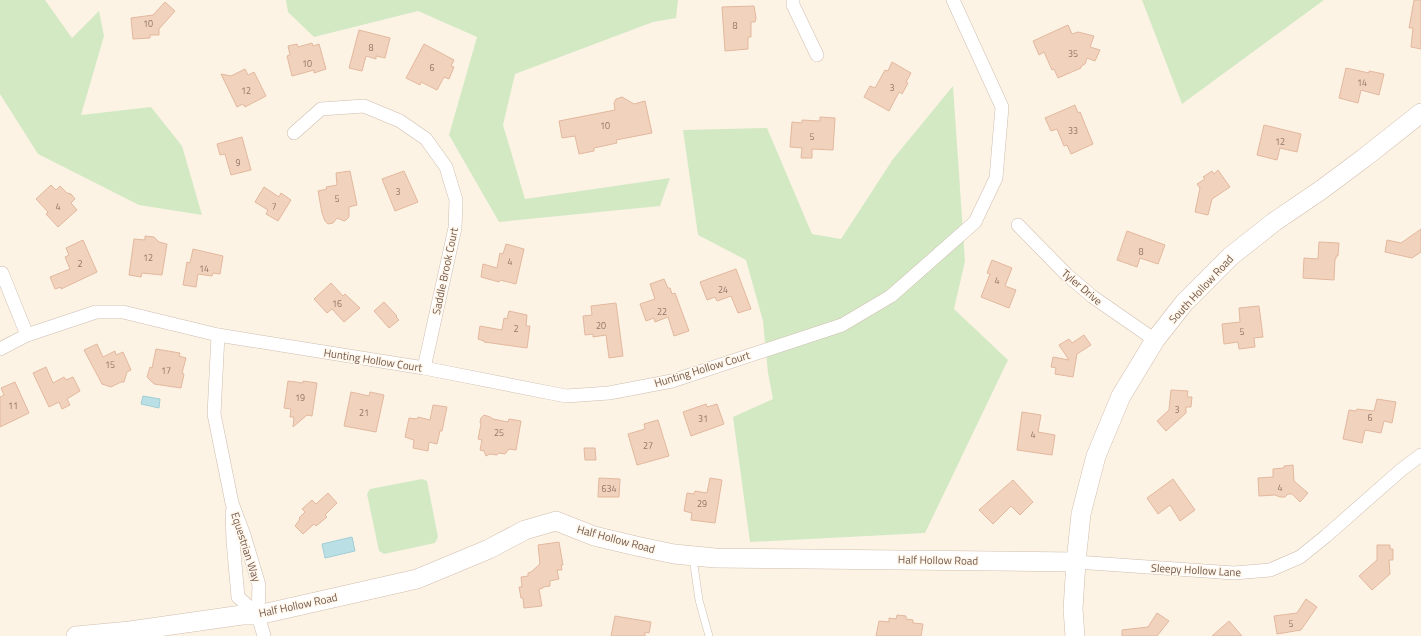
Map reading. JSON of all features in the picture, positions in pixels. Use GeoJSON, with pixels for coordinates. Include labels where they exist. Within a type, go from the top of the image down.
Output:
{"type":"FeatureCollection","features":[{"type":"Feature","properties":{"kind":"street"},"geometry":{"type":"LineString","coordinates":[[793,0],[793,5],[817,55]]}},
{"type":"Feature","properties":{"kind":"street","name":"Hunting Hollow Court"},"geometry":{"type":"LineString","coordinates":[[0,349],[27,335],[96,312],[123,312],[218,335],[424,368],[566,396],[609,393],[672,381],[842,325],[891,296],[975,222],[996,178],[1002,108],[953,0]]}},
{"type":"Feature","properties":{"kind":"street","name":"Saddle Brook Court"},"geometry":{"type":"LineString","coordinates":[[294,133],[322,109],[364,106],[400,121],[426,139],[446,167],[456,200],[455,228],[424,368]]}},
{"type":"Feature","properties":{"kind":"street","name":"South Hollow Road"},"geometry":{"type":"LineString","coordinates":[[1076,562],[1081,514],[1096,456],[1121,396],[1155,340],[1184,303],[1231,256],[1274,222],[1346,172],[1421,113]]}},
{"type":"Feature","properties":{"kind":"street","name":"Tyler Drive"},"geometry":{"type":"LineString","coordinates":[[1018,225],[1072,280],[1093,297],[1155,340]]}},
{"type":"Feature","properties":{"kind":"street"},"geometry":{"type":"LineString","coordinates":[[2,273],[27,335]]}},
{"type":"Feature","properties":{"kind":"street","name":"Equestrian Way"},"geometry":{"type":"LineString","coordinates":[[218,335],[214,414],[232,503],[244,535],[259,585],[258,615]]}},
{"type":"Feature","properties":{"kind":"street","name":"Sleepy Hollow Lane"},"geometry":{"type":"LineString","coordinates":[[1076,562],[1234,573],[1270,570],[1300,557],[1401,470],[1421,455]]}},
{"type":"Feature","properties":{"kind":"street","name":"Equestrian Way"},"geometry":{"type":"LineString","coordinates":[[232,503],[233,541],[238,597],[258,615]]}},
{"type":"Feature","properties":{"kind":"street","name":"Half Hollow Road"},"geometry":{"type":"LineString","coordinates":[[76,636],[130,631],[242,615],[258,615],[417,579],[489,549],[526,530],[556,521],[594,536],[629,545],[674,554],[715,558],[1076,562]]}},
{"type":"Feature","properties":{"kind":"street"},"geometry":{"type":"LineString","coordinates":[[1075,636],[1073,610],[1076,562]]}},
{"type":"Feature","properties":{"kind":"street"},"geometry":{"type":"LineString","coordinates":[[258,615],[264,636]]}},
{"type":"Feature","properties":{"kind":"lane"},"geometry":{"type":"LineString","coordinates":[[693,556],[699,600],[708,636]]}},
{"type":"Feature","properties":{"kind":"green space"},"geometry":{"type":"Polygon","coordinates":[[[0,0],[45,0],[72,38],[99,11],[104,36],[81,115],[151,107],[182,146],[202,215],[139,205],[38,154],[0,94],[0,0]]]}},
{"type":"Feature","properties":{"kind":"green space"},"geometry":{"type":"Polygon","coordinates":[[[286,0],[678,0],[676,18],[653,22],[515,74],[503,125],[525,199],[670,178],[660,206],[499,222],[449,135],[477,37],[418,11],[314,37],[288,12],[286,0]]]}},
{"type":"Feature","properties":{"kind":"green space"},"geometry":{"type":"Polygon","coordinates":[[[1142,0],[1324,0],[1182,104],[1142,0]]]}},
{"type":"Feature","properties":{"kind":"green space"},"geometry":{"type":"Polygon","coordinates":[[[953,86],[965,261],[954,309],[1008,360],[925,533],[750,542],[733,417],[773,399],[768,373],[763,321],[746,260],[698,235],[683,130],[767,128],[812,234],[841,239],[893,159],[953,86]]]}},
{"type":"Feature","properties":{"kind":"green space"},"geometry":{"type":"Polygon","coordinates":[[[422,479],[427,481],[438,537],[435,543],[384,554],[379,551],[367,494],[370,489],[422,479]]]}},
{"type":"Feature","properties":{"kind":"water"},"geometry":{"type":"Polygon","coordinates":[[[143,396],[160,399],[159,408],[141,404],[143,396]]]}},
{"type":"Feature","properties":{"kind":"water"},"geometry":{"type":"Polygon","coordinates":[[[352,537],[355,551],[325,558],[322,544],[352,537]]]}},
{"type":"Feature","properties":{"kind":"building"},"geometry":{"type":"Polygon","coordinates":[[[1414,0],[1421,0],[1421,49],[1411,47],[1413,28],[1409,28],[1414,0]]]}},
{"type":"Feature","properties":{"kind":"building"},"geometry":{"type":"Polygon","coordinates":[[[165,2],[175,11],[159,29],[159,35],[150,35],[150,38],[133,39],[131,18],[153,15],[165,2]]]}},
{"type":"Feature","properties":{"kind":"building"},"geometry":{"type":"Polygon","coordinates":[[[754,6],[756,18],[755,22],[751,22],[751,37],[748,37],[748,49],[725,51],[722,7],[754,6]]]}},
{"type":"Feature","properties":{"kind":"building"},"geometry":{"type":"Polygon","coordinates":[[[1068,25],[1072,34],[1078,32],[1094,36],[1090,47],[1100,50],[1095,61],[1087,58],[1085,64],[1081,66],[1081,68],[1058,78],[1054,69],[1052,70],[1044,52],[1039,55],[1033,41],[1068,25]]]}},
{"type":"Feature","properties":{"kind":"building"},"geometry":{"type":"Polygon","coordinates":[[[359,30],[390,38],[385,58],[376,56],[376,59],[366,56],[362,71],[349,68],[359,30]]]}},
{"type":"Feature","properties":{"kind":"building"},"geometry":{"type":"Polygon","coordinates":[[[312,43],[313,46],[319,44],[326,69],[314,73],[314,70],[292,76],[287,56],[290,55],[288,46],[297,44],[298,47],[312,43]]]}},
{"type":"Feature","properties":{"kind":"building"},"geometry":{"type":"Polygon","coordinates":[[[424,44],[454,60],[451,66],[454,67],[449,79],[444,77],[437,90],[421,82],[420,85],[406,78],[424,44]]]}},
{"type":"Feature","properties":{"kind":"building"},"geometry":{"type":"Polygon","coordinates":[[[892,62],[911,73],[902,94],[899,92],[889,111],[864,97],[870,86],[875,88],[885,70],[888,71],[892,62]]]}},
{"type":"Feature","properties":{"kind":"building"},"geometry":{"type":"Polygon","coordinates":[[[1346,68],[1369,73],[1369,71],[1384,74],[1379,95],[1361,90],[1358,103],[1339,98],[1346,68]]]}},
{"type":"Feature","properties":{"kind":"building"},"geometry":{"type":"Polygon","coordinates":[[[245,69],[248,75],[254,72],[266,96],[245,107],[243,104],[237,107],[221,74],[231,76],[245,69]]]}},
{"type":"Feature","properties":{"kind":"building"},"geometry":{"type":"Polygon","coordinates":[[[622,97],[634,104],[645,101],[652,133],[616,140],[617,143],[594,148],[594,151],[579,154],[575,136],[562,138],[559,121],[615,110],[614,103],[616,99],[622,97]]]}},
{"type":"Feature","properties":{"kind":"building"},"geometry":{"type":"Polygon","coordinates":[[[1075,105],[1078,113],[1080,112],[1093,144],[1071,154],[1067,145],[1064,146],[1057,129],[1051,131],[1045,118],[1075,105]]]}},
{"type":"Feature","properties":{"kind":"building"},"geometry":{"type":"Polygon","coordinates":[[[820,117],[835,118],[833,150],[812,149],[812,158],[801,158],[802,148],[790,147],[792,122],[802,123],[802,120],[820,121],[820,117]]]}},
{"type":"Feature","properties":{"kind":"building"},"geometry":{"type":"Polygon","coordinates":[[[1264,125],[1301,134],[1297,152],[1280,148],[1277,160],[1257,155],[1264,125]]]}},
{"type":"Feature","properties":{"kind":"building"},"geometry":{"type":"Polygon","coordinates":[[[242,137],[251,170],[231,175],[225,154],[220,155],[217,144],[242,137]]]}},
{"type":"Feature","properties":{"kind":"building"},"geometry":{"type":"Polygon","coordinates":[[[1218,170],[1230,187],[1212,199],[1208,215],[1195,212],[1200,188],[1197,184],[1205,179],[1203,177],[1212,171],[1214,174],[1218,170]]]}},
{"type":"Feature","properties":{"kind":"building"},"geometry":{"type":"Polygon","coordinates":[[[350,171],[357,205],[349,207],[349,217],[346,220],[344,221],[337,218],[333,223],[328,224],[322,213],[318,191],[327,189],[326,187],[337,185],[336,173],[350,171]]]}},
{"type":"Feature","properties":{"kind":"building"},"geometry":{"type":"Polygon","coordinates":[[[404,171],[418,202],[395,211],[382,179],[404,171]]]}},
{"type":"Feature","properties":{"kind":"building"},"geometry":{"type":"Polygon","coordinates":[[[51,185],[56,190],[60,186],[67,193],[71,194],[75,199],[71,203],[77,210],[58,227],[46,214],[48,212],[36,199],[51,185]]]}},
{"type":"Feature","properties":{"kind":"building"},"geometry":{"type":"Polygon","coordinates":[[[264,187],[279,197],[281,193],[291,200],[278,221],[266,214],[268,210],[255,202],[264,187]]]}},
{"type":"Feature","properties":{"kind":"building"},"geometry":{"type":"Polygon","coordinates":[[[1421,229],[1421,252],[1412,258],[1385,252],[1387,240],[1401,243],[1421,229]]]}},
{"type":"Feature","properties":{"kind":"building"},"geometry":{"type":"Polygon","coordinates":[[[1127,231],[1165,245],[1158,264],[1140,258],[1137,267],[1117,260],[1127,231]]]}},
{"type":"Feature","properties":{"kind":"building"},"geometry":{"type":"Polygon","coordinates":[[[145,236],[154,237],[159,242],[167,244],[162,275],[142,273],[141,277],[129,275],[134,239],[145,240],[145,236]]]}},
{"type":"Feature","properties":{"kind":"building"},"geometry":{"type":"Polygon","coordinates":[[[83,240],[97,272],[61,289],[61,287],[55,289],[50,277],[70,269],[65,257],[69,255],[66,248],[83,240]]]}},
{"type":"Feature","properties":{"kind":"building"},"geometry":{"type":"Polygon","coordinates":[[[1319,242],[1339,243],[1338,256],[1336,256],[1335,259],[1334,280],[1303,278],[1304,258],[1318,259],[1319,242]]]}},
{"type":"Feature","properties":{"kind":"building"},"geometry":{"type":"Polygon","coordinates":[[[506,244],[524,249],[516,284],[500,280],[499,282],[481,277],[483,264],[497,268],[500,253],[503,254],[506,244]]]}},
{"type":"Feature","properties":{"kind":"building"},"geometry":{"type":"Polygon","coordinates":[[[193,249],[223,256],[220,274],[213,273],[212,276],[198,274],[196,287],[183,285],[187,262],[190,263],[193,249]]]}},
{"type":"Feature","properties":{"kind":"building"},"geometry":{"type":"Polygon","coordinates":[[[992,260],[1012,268],[1005,286],[1016,290],[1009,308],[981,297],[990,274],[987,273],[992,260]]]}},
{"type":"Feature","properties":{"kind":"building"},"geometry":{"type":"Polygon","coordinates":[[[736,269],[751,309],[738,313],[731,296],[717,301],[715,297],[707,300],[700,282],[736,269]]]}},
{"type":"Feature","properties":{"kind":"building"},"geometry":{"type":"Polygon","coordinates":[[[664,279],[672,294],[675,293],[689,331],[674,336],[668,317],[655,322],[654,318],[646,321],[640,304],[655,299],[650,284],[664,279]]]}},
{"type":"Feature","properties":{"kind":"building"},"geometry":{"type":"Polygon","coordinates":[[[331,283],[343,296],[345,294],[360,308],[344,322],[332,309],[327,313],[314,299],[331,283]]]}},
{"type":"Feature","properties":{"kind":"building"},"geometry":{"type":"Polygon","coordinates":[[[384,302],[399,320],[389,328],[374,311],[384,302]]]}},
{"type":"Feature","properties":{"kind":"building"},"geometry":{"type":"Polygon","coordinates":[[[616,303],[623,356],[609,358],[606,335],[593,337],[593,334],[585,335],[583,316],[592,315],[591,306],[616,303]]]}},
{"type":"Feature","properties":{"kind":"building"},"geometry":{"type":"Polygon","coordinates":[[[1259,306],[1263,337],[1254,338],[1255,347],[1239,349],[1238,342],[1224,344],[1222,324],[1240,322],[1239,308],[1259,306]]]}},
{"type":"Feature","properties":{"kind":"building"},"geometry":{"type":"Polygon","coordinates":[[[509,311],[527,315],[526,326],[530,326],[527,348],[484,342],[478,339],[480,326],[502,330],[504,318],[507,319],[509,311]]]}},
{"type":"Feature","properties":{"kind":"building"},"geometry":{"type":"Polygon","coordinates":[[[1084,335],[1091,345],[1077,354],[1073,377],[1055,374],[1056,368],[1051,367],[1053,357],[1069,360],[1059,345],[1069,339],[1072,343],[1084,335]]]}},
{"type":"Feature","properties":{"kind":"building"},"geometry":{"type":"Polygon","coordinates":[[[97,344],[103,357],[115,351],[116,355],[123,352],[131,370],[127,372],[124,382],[111,387],[102,384],[84,350],[97,344]]]}},
{"type":"Feature","properties":{"kind":"building"},"geometry":{"type":"Polygon","coordinates":[[[156,349],[180,353],[179,356],[186,358],[182,373],[184,374],[181,388],[154,384],[147,377],[150,367],[152,368],[156,349]]]}},
{"type":"Feature","properties":{"kind":"building"},"geometry":{"type":"Polygon","coordinates":[[[46,367],[53,383],[64,377],[66,380],[73,377],[80,391],[67,399],[70,405],[62,409],[59,402],[49,407],[33,373],[46,367]]]}},
{"type":"Feature","properties":{"kind":"building"},"geometry":{"type":"Polygon","coordinates":[[[288,381],[317,383],[312,416],[307,415],[293,427],[294,417],[290,417],[291,409],[284,408],[288,381]]]}},
{"type":"Feature","properties":{"kind":"building"},"geometry":{"type":"Polygon","coordinates":[[[15,382],[29,413],[0,427],[0,397],[4,395],[1,388],[15,382]]]}},
{"type":"Feature","properties":{"kind":"building"},"geometry":{"type":"Polygon","coordinates":[[[1171,390],[1188,391],[1187,397],[1192,397],[1191,407],[1186,407],[1186,413],[1166,431],[1157,421],[1169,410],[1171,390]]]}},
{"type":"Feature","properties":{"kind":"building"},"geometry":{"type":"Polygon","coordinates":[[[351,392],[369,396],[370,392],[384,395],[376,432],[344,426],[351,392]]]}},
{"type":"Feature","properties":{"kind":"building"},"geometry":{"type":"Polygon","coordinates":[[[1377,399],[1396,402],[1392,423],[1384,421],[1381,433],[1365,430],[1362,443],[1343,439],[1349,410],[1356,411],[1357,409],[1374,411],[1377,399]]]}},
{"type":"Feature","properties":{"kind":"building"},"geometry":{"type":"Polygon","coordinates":[[[706,404],[707,407],[717,404],[724,424],[691,436],[683,412],[706,404]]]}},
{"type":"Feature","properties":{"kind":"building"},"geometry":{"type":"Polygon","coordinates":[[[433,405],[447,407],[442,431],[440,431],[437,444],[429,442],[428,451],[413,448],[414,440],[405,437],[409,418],[417,419],[418,417],[430,420],[433,405]]]}},
{"type":"Feature","properties":{"kind":"building"},"geometry":{"type":"Polygon","coordinates":[[[1022,412],[1041,415],[1038,432],[1055,435],[1052,455],[1017,450],[1022,412]]]}},
{"type":"Feature","properties":{"kind":"building"},"geometry":{"type":"Polygon","coordinates":[[[484,415],[493,419],[508,422],[509,419],[521,421],[516,450],[509,449],[505,454],[499,453],[497,455],[490,454],[486,456],[484,451],[480,450],[482,440],[478,439],[481,418],[484,415]]]}},
{"type":"Feature","properties":{"kind":"building"},"geometry":{"type":"Polygon","coordinates":[[[658,420],[669,456],[637,465],[628,434],[645,429],[644,424],[658,420]]]}},
{"type":"Feature","properties":{"kind":"building"},"geometry":{"type":"Polygon","coordinates":[[[584,448],[595,448],[596,460],[585,460],[584,448]]]}},
{"type":"Feature","properties":{"kind":"building"},"geometry":{"type":"Polygon","coordinates":[[[1293,465],[1294,481],[1308,493],[1300,502],[1292,494],[1288,494],[1285,497],[1275,495],[1259,496],[1258,478],[1273,477],[1273,469],[1293,465]]]}},
{"type":"Feature","properties":{"kind":"building"},"geometry":{"type":"Polygon","coordinates":[[[599,478],[620,479],[619,497],[598,497],[599,478]]]}},
{"type":"Feature","properties":{"kind":"building"},"geometry":{"type":"Polygon","coordinates":[[[710,478],[722,480],[715,523],[691,520],[692,513],[684,511],[687,493],[694,494],[695,491],[707,493],[710,478]]]}},
{"type":"Feature","properties":{"kind":"building"},"geometry":{"type":"Polygon","coordinates":[[[1173,479],[1195,510],[1180,521],[1170,505],[1158,514],[1147,498],[1173,479]]]}},
{"type":"Feature","properties":{"kind":"building"},"geometry":{"type":"Polygon","coordinates":[[[1013,480],[1033,502],[1020,515],[1011,506],[993,524],[979,510],[1013,480]]]}},
{"type":"Feature","properties":{"kind":"building"},"geometry":{"type":"Polygon","coordinates":[[[328,493],[337,503],[325,515],[327,517],[316,526],[314,524],[303,534],[295,526],[300,519],[299,518],[305,512],[302,509],[312,500],[316,504],[328,493]]]}},
{"type":"Feature","properties":{"kind":"building"},"geometry":{"type":"Polygon","coordinates":[[[559,542],[563,565],[561,565],[562,570],[557,570],[559,579],[550,581],[550,586],[539,589],[542,606],[524,608],[523,598],[521,598],[519,587],[522,587],[521,577],[528,576],[528,573],[540,564],[538,545],[559,542]]]}},
{"type":"Feature","properties":{"kind":"building"},"geometry":{"type":"Polygon","coordinates":[[[1377,545],[1390,545],[1390,549],[1393,549],[1393,560],[1389,560],[1390,574],[1372,590],[1359,576],[1377,560],[1377,545]]]}},
{"type":"Feature","properties":{"kind":"building"},"geometry":{"type":"Polygon","coordinates":[[[1306,599],[1317,607],[1301,630],[1277,634],[1274,616],[1297,613],[1306,599]]]}},
{"type":"Feature","properties":{"kind":"building"},"geometry":{"type":"Polygon","coordinates":[[[1157,613],[1169,621],[1157,636],[1122,636],[1122,630],[1148,627],[1157,613]]]}},
{"type":"Feature","properties":{"kind":"building"},"geometry":{"type":"Polygon","coordinates":[[[897,615],[906,616],[906,619],[913,620],[913,623],[923,624],[921,636],[876,636],[879,621],[889,622],[889,618],[896,619],[897,615]]]}},
{"type":"Feature","properties":{"kind":"building"},"geometry":{"type":"Polygon","coordinates":[[[615,616],[651,622],[649,633],[645,632],[645,636],[611,636],[615,616]]]}},
{"type":"Feature","properties":{"kind":"building"},"geometry":{"type":"Polygon","coordinates":[[[1229,621],[1242,636],[1212,636],[1229,621]]]}}]}
